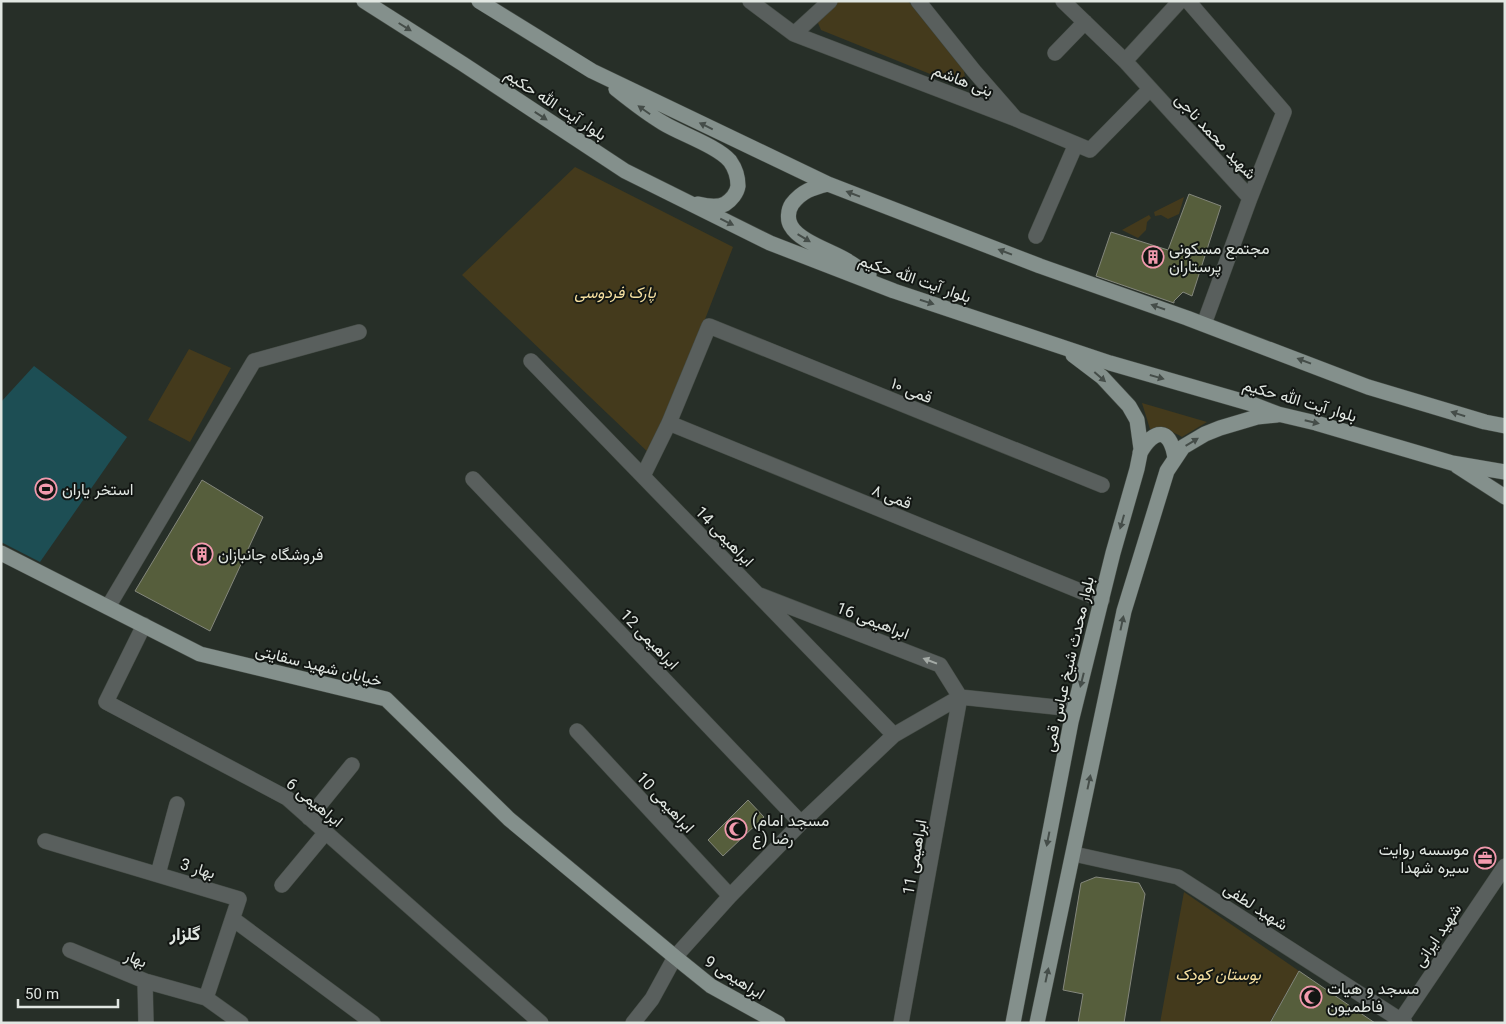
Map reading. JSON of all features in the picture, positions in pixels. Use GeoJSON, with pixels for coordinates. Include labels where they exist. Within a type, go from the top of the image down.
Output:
{"type":"FeatureCollection","features":[{"type":"Feature","properties":{"kind":"main road","name":"بلوار آیت الله حکیم"},"geometry":{"type":"LineString","coordinates":[[364,1],[625,171],[770,243],[894,291],[1110,363],[1252,404],[1278,414],[1452,462],[1505,472]]}},
{"type":"Feature","properties":{"kind":"main road","name":"بلوار آیت الله حکیم"},"geometry":{"type":"LineString","coordinates":[[479,1],[592,70],[828,184],[1040,266],[1204,324],[1368,387],[1485,422],[1505,426]]}},
{"type":"Feature","properties":{"kind":"main road"},"geometry":{"type":"LineString","coordinates":[[592,70],[665,125],[716,151],[730,161],[738,177],[738,189],[732,199],[723,205],[708,207],[671,195]]}},
{"type":"Feature","properties":{"kind":"main road"},"geometry":{"type":"LineString","coordinates":[[828,184],[812,188],[800,194],[790,208],[788,220],[791,226],[799,235],[847,260],[894,291]]}},
{"type":"Feature","properties":{"kind":"main road","name":"بلوار محدث شیخ عباس قمی"},"geometry":{"type":"LineString","coordinates":[[1013,1023],[1074,709],[1140,453],[1140,435],[1137,420],[1129,406],[1102,378],[1062,347]]}},
{"type":"Feature","properties":{"kind":"main road"},"geometry":{"type":"LineString","coordinates":[[1037,1023],[1124,611],[1167,471],[1183,448],[1205,434],[1257,417],[1278,414]]}},
{"type":"Feature","properties":{"kind":"main road"},"geometry":{"type":"LineString","coordinates":[[1485,422],[1505,421]]}},
{"type":"Feature","properties":{"kind":"main road"},"geometry":{"type":"LineString","coordinates":[[1140,453],[1148,440],[1157,435],[1164,436],[1170,441],[1175,458]]}},
{"type":"Feature","properties":{"kind":"main road"},"geometry":{"type":"LineString","coordinates":[[1452,462],[1505,497]]}},
{"type":"Feature","properties":{"kind":"main road","name":"خیابان شهید سقایتی"},"geometry":{"type":"LineString","coordinates":[[1,553],[200,654],[386,699],[509,819],[675,957]]}},
{"type":"Feature","properties":{"kind":"main road","name":"ابراهیمی 9"},"geometry":{"type":"LineString","coordinates":[[675,957],[711,986],[778,1023]]}},
{"type":"Feature","properties":{"kind":"street","name":"بنی هاشم"},"geometry":{"type":"LineString","coordinates":[[750,1],[794,34],[1016,119],[1090,150],[1150,89]]}},
{"type":"Feature","properties":{"kind":"street"},"geometry":{"type":"LineString","coordinates":[[794,34],[830,1]]}},
{"type":"Feature","properties":{"kind":"street"},"geometry":{"type":"LineString","coordinates":[[918,1],[974,71],[1016,119]]}},
{"type":"Feature","properties":{"kind":"street","name":"شهید محمد ناجی"},"geometry":{"type":"LineString","coordinates":[[1063,1],[1125,62],[1250,198],[1204,324]]}},
{"type":"Feature","properties":{"kind":"street"},"geometry":{"type":"LineString","coordinates":[[1125,62],[1180,1]]}},
{"type":"Feature","properties":{"kind":"street"},"geometry":{"type":"LineString","coordinates":[[1188,1],[1284,112],[1250,198]]}},
{"type":"Feature","properties":{"kind":"street"},"geometry":{"type":"LineString","coordinates":[[1056,53],[1085,22]]}},
{"type":"Feature","properties":{"kind":"street"},"geometry":{"type":"LineString","coordinates":[[1036,236],[1076,144]]}},
{"type":"Feature","properties":{"kind":"street","name":"قمی ۱۰"},"geometry":{"type":"LineString","coordinates":[[668,424],[709,326],[1102,485]]}},
{"type":"Feature","properties":{"kind":"street"},"geometry":{"type":"LineString","coordinates":[[108,607],[254,361],[359,332]]}},
{"type":"Feature","properties":{"kind":"street","name":"ابراهیمی 14"},"geometry":{"type":"LineString","coordinates":[[531,361],[894,735]]}},
{"type":"Feature","properties":{"kind":"street"},"geometry":{"type":"LineString","coordinates":[[643,476],[668,424]]}},
{"type":"Feature","properties":{"kind":"street","name":"قمی ۸"},"geometry":{"type":"LineString","coordinates":[[668,424],[1102,600]]}},
{"type":"Feature","properties":{"kind":"street","name":"ابراهیمی 12"},"geometry":{"type":"LineString","coordinates":[[473,480],[801,823]]}},
{"type":"Feature","properties":{"kind":"street","name":"ابراهیمی 16"},"geometry":{"type":"LineString","coordinates":[[757,594],[940,665],[960,697]]}},
{"type":"Feature","properties":{"kind":"street","name":"ابراهیمی 6"},"geometry":{"type":"LineString","coordinates":[[144,625],[106,702],[287,798],[542,1023]]}},
{"type":"Feature","properties":{"kind":"street"},"geometry":{"type":"LineString","coordinates":[[633,1023],[652,999],[675,957],[730,896],[801,823],[894,735],[960,697],[1074,709]]}},
{"type":"Feature","properties":{"kind":"street","name":"ابراهیمی 11"},"geometry":{"type":"LineString","coordinates":[[901,1023],[960,697]]}},
{"type":"Feature","properties":{"kind":"street","name":"ابراهیمی 10"},"geometry":{"type":"LineString","coordinates":[[577,732],[730,896]]}},
{"type":"Feature","properties":{"kind":"street"},"geometry":{"type":"LineString","coordinates":[[309,818],[352,765]]}},
{"type":"Feature","properties":{"kind":"street"},"geometry":{"type":"LineString","coordinates":[[158,874],[177,804]]}},
{"type":"Feature","properties":{"kind":"street"},"geometry":{"type":"LineString","coordinates":[[282,884],[326,832]]}},
{"type":"Feature","properties":{"kind":"street","name":"بهار 3"},"geometry":{"type":"LineString","coordinates":[[45,841],[239,899],[206,998]]}},
{"type":"Feature","properties":{"kind":"street","name":"شهید لطفی"},"geometry":{"type":"LineString","coordinates":[[1074,854],[1178,877],[1401,1022]]}},
{"type":"Feature","properties":{"kind":"street","name":"شهید ایرانی"},"geometry":{"type":"LineString","coordinates":[[1401,1022],[1505,866]]}},
{"type":"Feature","properties":{"kind":"street"},"geometry":{"type":"LineString","coordinates":[[233,919],[369,1022]]}},
{"type":"Feature","properties":{"kind":"street","name":"بهار"},"geometry":{"type":"LineString","coordinates":[[70,950],[145,981],[206,998],[241,1023]]}},
{"type":"Feature","properties":{"kind":"street"},"geometry":{"type":"LineString","coordinates":[[145,981],[146,1023]]}},
{"type":"Feature","properties":{"kind":"green space"},"geometry":{"type":"Polygon","coordinates":[[[837,1],[908,1],[964,71],[965,78],[956,83],[950,82],[821,30],[818,23],[819,15],[837,1]]]}},
{"type":"Feature","properties":{"kind":"green space","name":"پارک فردوسی"},"geometry":{"type":"Polygon","coordinates":[[[575,167],[733,247],[652,456],[462,275],[575,167]]]}},
{"type":"Feature","properties":{"kind":"green space"},"geometry":{"type":"Polygon","coordinates":[[[1184,197],[1179,214],[1168,219],[1161,215],[1155,216],[1154,212],[1184,197]]]}},
{"type":"Feature","properties":{"kind":"green space"},"geometry":{"type":"Polygon","coordinates":[[[1149,215],[1151,218],[1147,222],[1146,230],[1138,238],[1122,230],[1149,215]]]}},
{"type":"Feature","properties":{"kind":"green space"},"geometry":{"type":"Polygon","coordinates":[[[189,349],[231,368],[190,442],[148,420],[189,349]]]}},
{"type":"Feature","properties":{"kind":"green space"},"geometry":{"type":"Polygon","coordinates":[[[1142,403],[1207,422],[1182,437],[1167,430],[1150,429],[1142,403]]]}},
{"type":"Feature","properties":{"kind":"green space","name":"بوستان کودک"},"geometry":{"type":"Polygon","coordinates":[[[1184,892],[1299,971],[1269,1023],[1160,1023],[1184,892]]]}},
{"type":"Feature","properties":{"kind":"water","name":"استخر یاران"},"geometry":{"type":"Polygon","coordinates":[[[34,366],[127,437],[40,562],[1,542],[1,402],[34,366]]]}},
{"type":"Feature","properties":{"kind":"building","name":"مجتمع مسکونی پرستاران"},"geometry":{"type":"Polygon","coordinates":[[[1189,194],[1221,206],[1192,296],[1183,292],[1174,303],[1096,276],[1111,232],[1168,250],[1189,194]]]}},
{"type":"Feature","properties":{"kind":"building","name":"فروشگاه جانبازان"},"geometry":{"type":"Polygon","coordinates":[[[202,480],[263,517],[210,631],[135,591],[202,480]]]}},
{"type":"Feature","properties":{"kind":"building","name":"(مسجد امام رضا (ع"},"geometry":{"type":"Polygon","coordinates":[[[748,800],[764,817],[723,856],[708,840],[748,800]]]}},
{"type":"Feature","properties":{"kind":"building"},"geometry":{"type":"Polygon","coordinates":[[[1096,877],[1139,883],[1145,894],[1124,1023],[1078,1023],[1083,994],[1063,990],[1081,883],[1096,877]]]}},
{"type":"Feature","properties":{"kind":"building","name":"مسجد و هیات فاطمیون"},"geometry":{"type":"Polygon","coordinates":[[[1299,971],[1375,1023],[1270,1023],[1299,971]]]}},
{"type":"Feature","properties":{"kind":"place","name":"مجتمع مسکونی پرستاران"},"geometry":{"type":"Point","coordinates":[1153,257]}},
{"type":"Feature","properties":{"kind":"place","name":"استخر یاران"},"geometry":{"type":"Point","coordinates":[46,489]}},
{"type":"Feature","properties":{"kind":"place","name":"فروشگاه جانبازان"},"geometry":{"type":"Point","coordinates":[202,554]}},
{"type":"Feature","properties":{"kind":"place","name":"(مسجد امام رضا (ع"},"geometry":{"type":"Point","coordinates":[736,829]}},
{"type":"Feature","properties":{"kind":"place","name":"موسسه روایت سیره شهدا"},"geometry":{"type":"Point","coordinates":[1485,858]}},
{"type":"Feature","properties":{"kind":"place","name":"مسجد و هیات فاطمیون"},"geometry":{"type":"Point","coordinates":[1311,997]}},
{"type":"Feature","properties":{"kind":"district","name":"گلزار"},"geometry":{"type":"Point","coordinates":[185,934]}}]}
